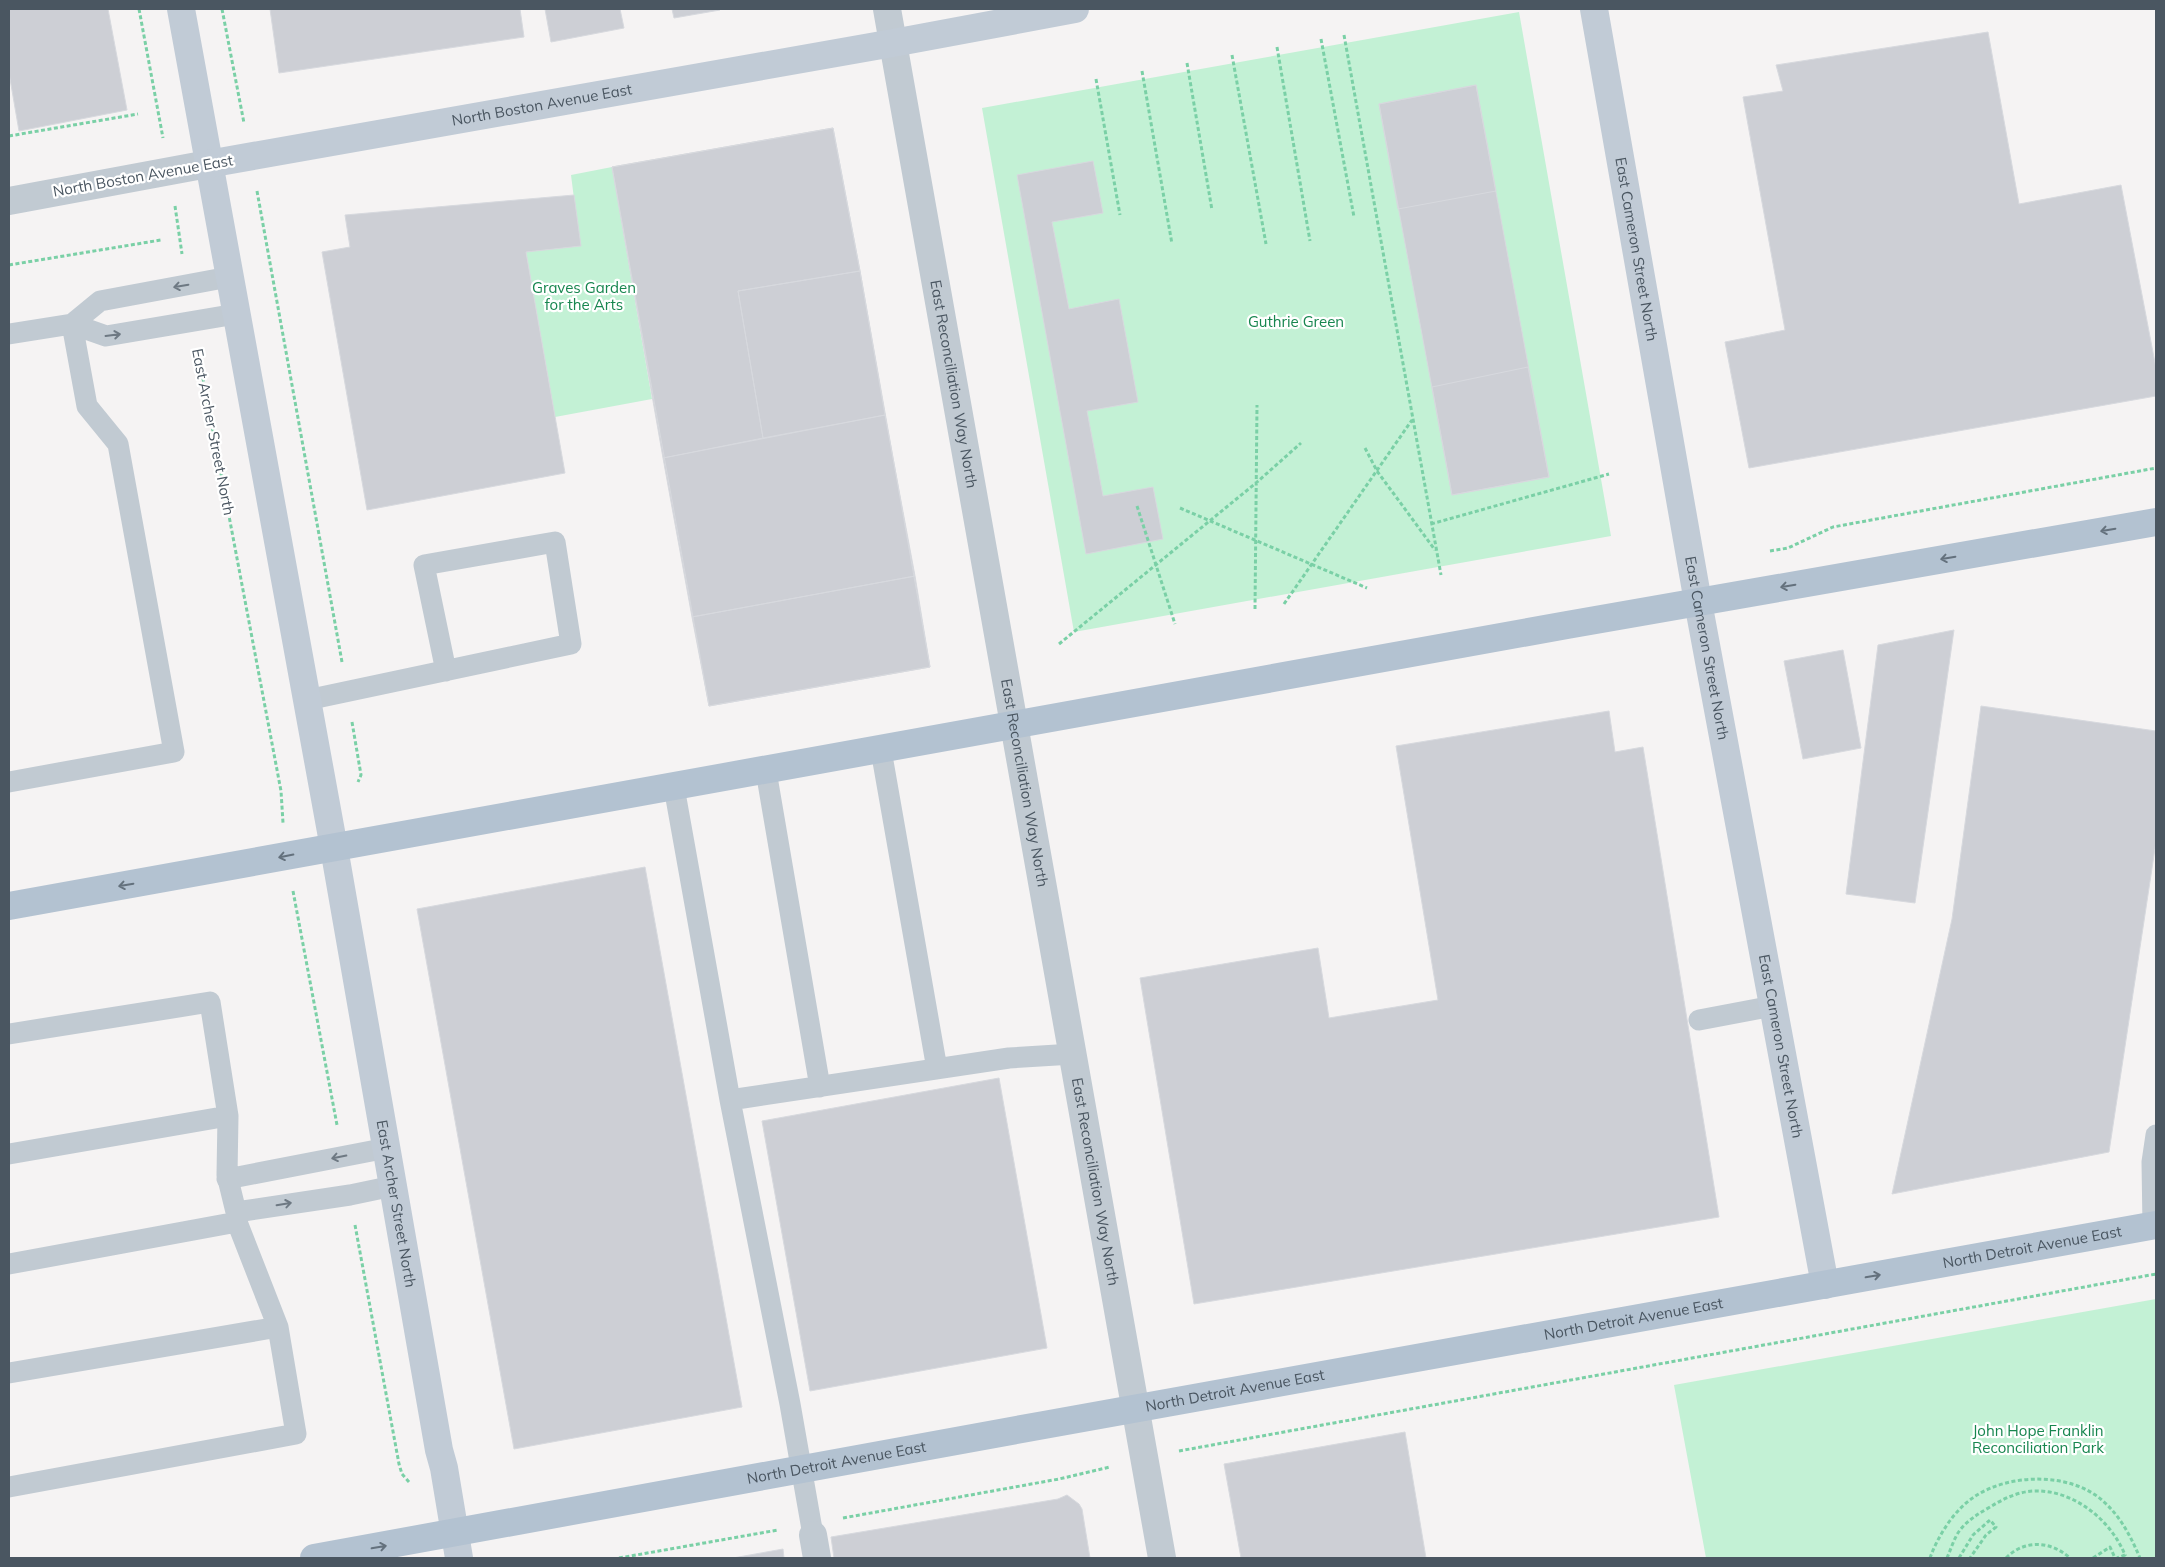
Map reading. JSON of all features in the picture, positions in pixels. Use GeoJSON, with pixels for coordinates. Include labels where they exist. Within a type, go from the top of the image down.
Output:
{"type":"FeatureCollection","features":[{"type":"Feature","properties":{"kind":"main road"},"geometry":{"type":"LineString","coordinates":[[9,906],[1698,602],[2156,522]]}},
{"type":"Feature","properties":{"kind":"main road","name":"North Detroit Avenue East"},"geometry":{"type":"LineString","coordinates":[[314,1558],[457,1546],[802,1470],[2155,1226]]}},
{"type":"Feature","properties":{"kind":"street","name":"East Archer Street North"},"geometry":{"type":"LineString","coordinates":[[181,9],[334,848],[438,1450],[444,1468],[457,1546]]}},
{"type":"Feature","properties":{"kind":"street","name":"East Reconciliation Way North"},"geometry":{"type":"LineString","coordinates":[[887,9],[1015,725],[1134,1409],[1162,1558]]}},
{"type":"Feature","properties":{"kind":"street","name":"North Boston Avenue East"},"geometry":{"type":"LineString","coordinates":[[9,201],[125,178],[893,44],[1075,9]]}},
{"type":"Feature","properties":{"kind":"street","name":"East Cameron Street North"},"geometry":{"type":"LineString","coordinates":[[1594,9],[1698,602],[1825,1285]]}},
{"type":"Feature","properties":{"kind":"lane"},"geometry":{"type":"LineString","coordinates":[[72,324],[100,301],[229,277]]}},
{"type":"Feature","properties":{"kind":"lane"},"geometry":{"type":"LineString","coordinates":[[9,334],[72,324],[106,336],[236,314]]}},
{"type":"Feature","properties":{"kind":"lane"},"geometry":{"type":"LineString","coordinates":[[9,782],[174,752],[118,444],[87,406],[72,324]]}},
{"type":"Feature","properties":{"kind":"lane"},"geometry":{"type":"LineString","coordinates":[[307,700],[446,671],[571,644],[555,542],[424,565],[446,671]]}},
{"type":"Feature","properties":{"kind":"lane"},"geometry":{"type":"LineString","coordinates":[[881,750],[937,1069]]}},
{"type":"Feature","properties":{"kind":"lane"},"geometry":{"type":"LineString","coordinates":[[766,771],[820,1087]]}},
{"type":"Feature","properties":{"kind":"lane"},"geometry":{"type":"LineString","coordinates":[[674,787],[730,1100],[814,1539]]}},
{"type":"Feature","properties":{"kind":"lane"},"geometry":{"type":"LineString","coordinates":[[9,1034],[210,1002],[228,1116],[227,1179],[236,1217],[278,1327],[296,1434],[9,1487]]}},
{"type":"Feature","properties":{"kind":"lane"},"geometry":{"type":"LineString","coordinates":[[1699,1020],[1773,1006]]}},
{"type":"Feature","properties":{"kind":"lane"},"geometry":{"type":"LineString","coordinates":[[730,1100],[1009,1058],[1073,1054]]}},
{"type":"Feature","properties":{"kind":"lane"},"geometry":{"type":"LineString","coordinates":[[9,1154],[228,1116]]}},
{"type":"Feature","properties":{"kind":"lane"},"geometry":{"type":"LineString","coordinates":[[2155,1226],[2152,1162],[2156,1134]]}},
{"type":"Feature","properties":{"kind":"lane"},"geometry":{"type":"LineString","coordinates":[[227,1179],[387,1148]]}},
{"type":"Feature","properties":{"kind":"lane"},"geometry":{"type":"LineString","coordinates":[[9,1264],[393,1186]]}},
{"type":"Feature","properties":{"kind":"lane"},"geometry":{"type":"LineString","coordinates":[[9,1373],[278,1327]]}},
{"type":"Feature","properties":{"kind":"path"},"geometry":{"type":"LineString","coordinates":[[139,9],[169,171],[186,285]]}},
{"type":"Feature","properties":{"kind":"path"},"geometry":{"type":"LineString","coordinates":[[222,9],[347,692],[361,775],[358,784]]}},
{"type":"Feature","properties":{"kind":"path"},"geometry":{"type":"LineString","coordinates":[[1344,35],[1441,575]]}},
{"type":"Feature","properties":{"kind":"path"},"geometry":{"type":"LineString","coordinates":[[1321,39],[1354,217]]}},
{"type":"Feature","properties":{"kind":"path"},"geometry":{"type":"LineString","coordinates":[[1277,47],[1310,241]]}},
{"type":"Feature","properties":{"kind":"path"},"geometry":{"type":"LineString","coordinates":[[1232,55],[1266,244]]}},
{"type":"Feature","properties":{"kind":"path"},"geometry":{"type":"LineString","coordinates":[[1187,63],[1212,210]]}},
{"type":"Feature","properties":{"kind":"path"},"geometry":{"type":"LineString","coordinates":[[1142,71],[1172,244]]}},
{"type":"Feature","properties":{"kind":"path"},"geometry":{"type":"LineString","coordinates":[[1096,79],[1120,215]]}},
{"type":"Feature","properties":{"kind":"path"},"geometry":{"type":"LineString","coordinates":[[9,136],[138,114]]}},
{"type":"Feature","properties":{"kind":"path"},"geometry":{"type":"LineString","coordinates":[[9,265],[161,240]]}},
{"type":"Feature","properties":{"kind":"path","name":"East Archer Street North"},"geometry":{"type":"LineString","coordinates":[[192,322],[281,791],[286,856]]}},
{"type":"Feature","properties":{"kind":"path"},"geometry":{"type":"LineString","coordinates":[[1255,609],[1257,405]]}},
{"type":"Feature","properties":{"kind":"path"},"geometry":{"type":"LineString","coordinates":[[1284,604],[1412,419]]}},
{"type":"Feature","properties":{"kind":"path"},"geometry":{"type":"LineString","coordinates":[[1059,644],[1256,483],[1301,443]]}},
{"type":"Feature","properties":{"kind":"path"},"geometry":{"type":"LineString","coordinates":[[1365,448],[1377,471],[1436,553]]}},
{"type":"Feature","properties":{"kind":"path"},"geometry":{"type":"LineString","coordinates":[[1764,552],[1788,548],[1833,527],[2156,468]]}},
{"type":"Feature","properties":{"kind":"path"},"geometry":{"type":"LineString","coordinates":[[1431,524],[1609,474]]}},
{"type":"Feature","properties":{"kind":"path"},"geometry":{"type":"LineString","coordinates":[[1136,506],[1176,624]]}},
{"type":"Feature","properties":{"kind":"path"},"geometry":{"type":"LineString","coordinates":[[1180,508],[1367,588]]}},
{"type":"Feature","properties":{"kind":"path"},"geometry":{"type":"LineString","coordinates":[[619,1558],[814,1539],[1059,1478],[1204,1446],[2156,1274]]}},
{"type":"Feature","properties":{"kind":"path"},"geometry":{"type":"LineString","coordinates":[[1930,1558],[1951,1521],[1974,1497],[2026,1478],[2065,1483],[2083,1489],[2102,1500],[2130,1535],[2140,1558]]}},
{"type":"Feature","properties":{"kind":"path"},"geometry":{"type":"LineString","coordinates":[[1947,1558],[1958,1532],[1970,1519],[1998,1502],[2014,1495],[2033,1491],[2058,1494],[2082,1504],[2102,1520],[2120,1543],[2125,1555],[2116,1558],[2110,1547],[2093,1558]]}},
{"type":"Feature","properties":{"kind":"path"},"geometry":{"type":"LineString","coordinates":[[1959,1558],[1973,1535],[1990,1520],[1996,1527],[1986,1535],[1970,1558]]}},
{"type":"Feature","properties":{"kind":"path"},"geometry":{"type":"LineString","coordinates":[[2006,1558],[2020,1548],[2042,1544],[2053,1546],[2070,1558]]}},
{"type":"Feature","properties":{"kind":"green space","name":"Guthrie Green"},"geometry":{"type":"Polygon","coordinates":[[[1519,12],[1611,536],[1074,632],[982,108],[1519,12]]]}},
{"type":"Feature","properties":{"kind":"green space","name":"Graves Garden for the Arts"},"geometry":{"type":"Polygon","coordinates":[[[612,167],[652,399],[555,417],[526,252],[580,246],[571,175],[612,167]]]}},
{"type":"Feature","properties":{"kind":"green space","name":"John Hope Franklin Reconciliation Park"},"geometry":{"type":"Polygon","coordinates":[[[2156,1299],[2156,1558],[1706,1558],[1674,1385],[2156,1299]]]}},
{"type":"Feature","properties":{"kind":"building"},"geometry":{"type":"Polygon","coordinates":[[[9,9],[108,9],[127,110],[19,131],[9,73],[9,9]]]}},
{"type":"Feature","properties":{"kind":"building"},"geometry":{"type":"Polygon","coordinates":[[[270,9],[520,9],[524,37],[279,73],[270,9]]]}},
{"type":"Feature","properties":{"kind":"building"},"geometry":{"type":"Polygon","coordinates":[[[545,9],[620,9],[624,28],[551,42],[545,9]]]}},
{"type":"Feature","properties":{"kind":"building"},"geometry":{"type":"Polygon","coordinates":[[[672,9],[720,9],[720,10],[674,18],[672,9]]]}},
{"type":"Feature","properties":{"kind":"building"},"geometry":{"type":"Polygon","coordinates":[[[1988,32],[2019,204],[2121,185],[2156,368],[2156,396],[1749,468],[1725,342],[1785,330],[1743,97],[1783,91],[1776,65],[1988,32]]]}},
{"type":"Feature","properties":{"kind":"building"},"geometry":{"type":"Polygon","coordinates":[[[1476,85],[1549,477],[1452,495],[1379,104],[1476,85]]]}},
{"type":"Feature","properties":{"kind":"building"},"geometry":{"type":"Polygon","coordinates":[[[1476,85],[1496,191],[1398,209],[1379,104],[1476,85]]]}},
{"type":"Feature","properties":{"kind":"building"},"geometry":{"type":"Polygon","coordinates":[[[833,128],[930,667],[709,706],[612,167],[833,128]]]}},
{"type":"Feature","properties":{"kind":"building"},"geometry":{"type":"Polygon","coordinates":[[[833,128],[860,271],[738,291],[763,438],[663,458],[612,167],[833,128]]]}},
{"type":"Feature","properties":{"kind":"building"},"geometry":{"type":"Polygon","coordinates":[[[1093,161],[1103,213],[1052,222],[1069,309],[1119,299],[1138,402],[1087,411],[1103,496],[1153,487],[1163,539],[1086,554],[1017,175],[1093,161]]]}},
{"type":"Feature","properties":{"kind":"building"},"geometry":{"type":"Polygon","coordinates":[[[574,195],[581,246],[526,252],[565,473],[367,510],[322,252],[350,247],[345,215],[574,195]]]}},
{"type":"Feature","properties":{"kind":"building"},"geometry":{"type":"Polygon","coordinates":[[[860,271],[885,415],[763,438],[738,291],[860,271]]]}},
{"type":"Feature","properties":{"kind":"building"},"geometry":{"type":"Polygon","coordinates":[[[1528,367],[1549,477],[1452,495],[1432,387],[1528,367]]]}},
{"type":"Feature","properties":{"kind":"building"},"geometry":{"type":"Polygon","coordinates":[[[885,415],[915,576],[692,617],[663,458],[885,415]]]}},
{"type":"Feature","properties":{"kind":"building"},"geometry":{"type":"Polygon","coordinates":[[[915,576],[930,667],[709,706],[692,617],[915,576]]]}},
{"type":"Feature","properties":{"kind":"building"},"geometry":{"type":"Polygon","coordinates":[[[1954,630],[1915,903],[1846,894],[1878,645],[1954,630]]]}},
{"type":"Feature","properties":{"kind":"building"},"geometry":{"type":"Polygon","coordinates":[[[1843,650],[1861,748],[1803,759],[1784,661],[1843,650]]]}},
{"type":"Feature","properties":{"kind":"building"},"geometry":{"type":"Polygon","coordinates":[[[1981,706],[2156,731],[2156,842],[2109,1152],[1892,1194],[1952,919],[1981,706]]]}},
{"type":"Feature","properties":{"kind":"building"},"geometry":{"type":"Polygon","coordinates":[[[1609,711],[1615,752],[1643,747],[1719,1217],[1194,1304],[1140,978],[1318,948],[1329,1018],[1438,1000],[1396,746],[1609,711]]]}},
{"type":"Feature","properties":{"kind":"building"},"geometry":{"type":"Polygon","coordinates":[[[645,867],[742,1407],[514,1449],[417,909],[645,867]]]}},
{"type":"Feature","properties":{"kind":"building"},"geometry":{"type":"Polygon","coordinates":[[[999,1078],[1047,1348],[810,1391],[762,1121],[999,1078]]]}},
{"type":"Feature","properties":{"kind":"building"},"geometry":{"type":"Polygon","coordinates":[[[1405,1432],[1426,1558],[1241,1558],[1224,1464],[1405,1432]]]}},
{"type":"Feature","properties":{"kind":"building"},"geometry":{"type":"Polygon","coordinates":[[[1067,1495],[1079,1504],[1082,1509],[1090,1558],[834,1558],[831,1537],[1058,1499],[1067,1495]]]}},
{"type":"Feature","properties":{"kind":"building"},"geometry":{"type":"Polygon","coordinates":[[[783,1549],[784,1558],[733,1558],[783,1549]]]}}]}
